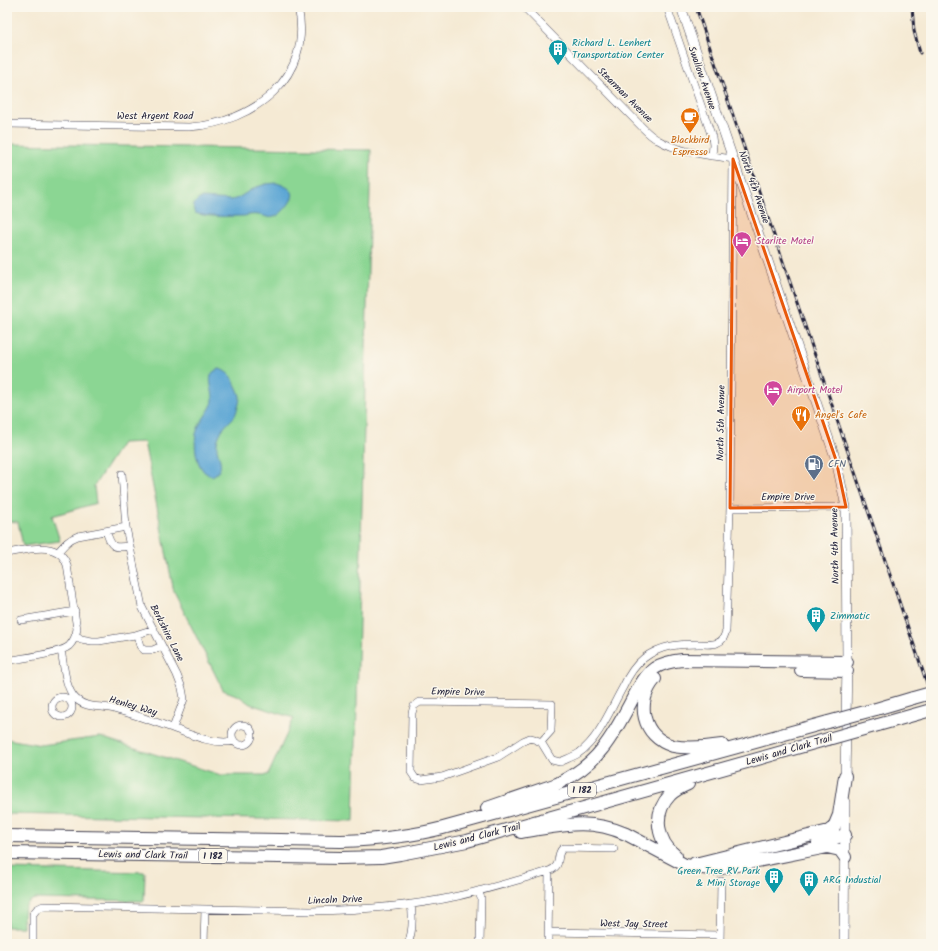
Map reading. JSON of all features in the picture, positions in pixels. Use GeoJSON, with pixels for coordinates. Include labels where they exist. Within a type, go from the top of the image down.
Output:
{"type":"FeatureCollection","features":[{"type":"Feature","properties":{"kind":"highway"},"geometry":{"type":"LineString","coordinates":[[404,837],[557,784],[577,773],[595,758],[609,740],[646,677],[656,668],[668,662],[682,660],[847,666]]}},
{"type":"Feature","properties":{"kind":"highway"},"geometry":{"type":"LineString","coordinates":[[760,741],[708,747],[680,747],[667,744],[656,737],[646,721],[643,708],[645,695],[660,674],[682,667],[847,666]]}},
{"type":"Feature","properties":{"kind":"highway","name":"Lewis and Clark Trail"},"geometry":{"type":"LineString","coordinates":[[7,836],[341,841],[404,837],[450,826],[931,693]]}},
{"type":"Feature","properties":{"kind":"highway","name":"Lewis and Clark Trail"},"geometry":{"type":"LineString","coordinates":[[7,852],[361,858],[400,854],[467,841],[926,712]]}},
{"type":"Feature","properties":{"kind":"highway"},"geometry":{"type":"LineString","coordinates":[[724,768],[681,787],[670,794],[663,805],[659,818],[661,837],[668,848],[677,857],[689,862],[700,863],[829,831],[834,827],[839,815],[845,776]]}},
{"type":"Feature","properties":{"kind":"highway"},"geometry":{"type":"LineString","coordinates":[[467,841],[570,825],[593,824],[617,830],[685,865],[702,868],[722,868],[827,846],[840,850],[845,857]]}},
{"type":"Feature","properties":{"kind":"highway"},"geometry":{"type":"LineString","coordinates":[[829,831],[845,835]]}},
{"type":"Feature","properties":{"kind":"highway"},"geometry":{"type":"LineString","coordinates":[[722,868],[845,835]]}},
{"type":"Feature","properties":{"kind":"main road","name":"North 4th Avenue"},"geometry":{"type":"LineString","coordinates":[[682,7],[836,460],[846,507],[847,666],[844,944]]}},
{"type":"Feature","properties":{"kind":"street","name":"West Argent Road"},"geometry":{"type":"LineString","coordinates":[[7,124],[189,127],[213,124],[237,116],[252,109],[271,94],[282,83],[292,68],[299,50],[301,36],[298,7]]}},
{"type":"Feature","properties":{"kind":"street","name":"Stearman Avenue"},"geometry":{"type":"LineString","coordinates":[[524,7],[654,138],[672,147],[734,160]]}},
{"type":"Feature","properties":{"kind":"street","name":"Swallow Avenue"},"geometry":{"type":"LineString","coordinates":[[667,7],[712,137],[712,156]]}},
{"type":"Feature","properties":{"kind":"street","name":"North 5th Avenue"},"geometry":{"type":"LineString","coordinates":[[541,742],[552,760],[560,762],[578,754],[596,735],[628,677],[638,664],[650,654],[673,645],[716,644],[724,637],[726,631],[730,508],[734,160]]}},
{"type":"Feature","properties":{"kind":"street","name":"Berkshire Lane"},"geometry":{"type":"LineString","coordinates":[[122,474],[126,527],[142,606],[177,675],[182,688],[184,699],[173,728]]}},
{"type":"Feature","properties":{"kind":"street","name":"Empire Drive"},"geometry":{"type":"LineString","coordinates":[[730,508],[846,507]]}},
{"type":"Feature","properties":{"kind":"street"},"geometry":{"type":"LineString","coordinates":[[58,552],[72,538],[126,527]]}},
{"type":"Feature","properties":{"kind":"street"},"geometry":{"type":"LineString","coordinates":[[106,531],[110,543],[114,546],[130,546]]}},
{"type":"Feature","properties":{"kind":"street"},"geometry":{"type":"LineString","coordinates":[[7,553],[33,548],[50,548],[63,556],[66,560],[78,629],[76,635],[68,646],[61,650],[7,661]]}},
{"type":"Feature","properties":{"kind":"street"},"geometry":{"type":"LineString","coordinates":[[21,620],[75,611]]}},
{"type":"Feature","properties":{"kind":"street"},"geometry":{"type":"LineString","coordinates":[[76,635],[81,639],[92,641],[137,634],[154,629]]}},
{"type":"Feature","properties":{"kind":"street"},"geometry":{"type":"LineString","coordinates":[[137,634],[140,646],[144,650],[153,650],[162,646]]}},
{"type":"Feature","properties":{"kind":"street","name":"Henley Way"},"geometry":{"type":"LineString","coordinates":[[61,650],[71,697],[83,704],[114,708],[189,734],[208,739],[226,742],[234,741]]}},
{"type":"Feature","properties":{"kind":"street","name":"Empire Drive"},"geometry":{"type":"LineString","coordinates":[[424,702],[552,704],[555,709],[551,731],[541,742],[534,739],[526,739],[498,758],[442,777],[421,780],[415,778],[411,772],[412,713],[417,704],[424,702]]}},
{"type":"Feature","properties":{"kind":"street"},"geometry":{"type":"LineString","coordinates":[[548,944],[549,872],[558,864],[560,852],[564,848],[614,849]]}},
{"type":"Feature","properties":{"kind":"street","name":"Lincoln Drive"},"geometry":{"type":"LineString","coordinates":[[32,944],[33,914],[42,906],[310,911],[382,908],[457,896],[549,872]]}},
{"type":"Feature","properties":{"kind":"street"},"geometry":{"type":"LineString","coordinates":[[720,944],[721,881]]}},
{"type":"Feature","properties":{"kind":"street"},"geometry":{"type":"LineString","coordinates":[[478,891],[481,898],[480,944]]}},
{"type":"Feature","properties":{"kind":"street"},"geometry":{"type":"LineString","coordinates":[[408,944],[413,919],[411,904]]}},
{"type":"Feature","properties":{"kind":"street"},"geometry":{"type":"LineString","coordinates":[[204,944],[205,909]]}},
{"type":"Feature","properties":{"kind":"street","name":"West Jay Street"},"geometry":{"type":"LineString","coordinates":[[548,932],[720,935]]}},
{"type":"Feature","properties":{"kind":"highlighted area"},"geometry":{"type":"Polygon","coordinates":[[[733,159],[836,460],[846,507],[730,508],[733,159]]]}},
{"type":"Feature","properties":{"kind":"green space"},"geometry":{"type":"Polygon","coordinates":[[[7,144],[371,150],[354,821],[7,814],[7,739],[41,745],[100,737],[221,775],[268,775],[294,718],[250,704],[239,696],[223,690],[174,592],[144,442],[122,443],[94,486],[96,503],[52,516],[60,541],[23,546],[18,522],[7,521],[7,144]]]}},
{"type":"Feature","properties":{"kind":"green space"},"geometry":{"type":"Polygon","coordinates":[[[7,869],[145,872],[144,901],[35,899],[25,906],[23,914],[23,927],[7,927],[7,869]]]}},
{"type":"Feature","properties":{"kind":"water"},"geometry":{"type":"Polygon","coordinates":[[[277,183],[289,189],[293,195],[287,207],[280,214],[274,217],[270,218],[261,215],[201,215],[195,213],[193,209],[194,204],[201,198],[232,200],[254,188],[266,184],[277,183]]]}},
{"type":"Feature","properties":{"kind":"water"},"geometry":{"type":"Polygon","coordinates":[[[220,369],[233,379],[240,398],[234,417],[223,428],[219,435],[217,448],[221,465],[217,473],[212,476],[204,472],[200,465],[196,455],[195,443],[196,432],[199,425],[213,401],[210,382],[212,374],[220,369]]]}},
{"type":"Feature","properties":{"kind":"railway"},"geometry":{"type":"LineString","coordinates":[[696,7],[931,695]]}},
{"type":"Feature","properties":{"kind":"railway"},"geometry":{"type":"LineString","coordinates":[[912,7],[914,31],[920,53]]}},
{"type":"Feature","properties":{"kind":"place","name":"Richard L. Lenhert Transportation Center"},"geometry":{"type":"Point","coordinates":[558,66]}},
{"type":"Feature","properties":{"kind":"place","name":"Blackbird Espresso"},"geometry":{"type":"Point","coordinates":[690,134]}},
{"type":"Feature","properties":{"kind":"place","name":"Starlite Motel"},"geometry":{"type":"Point","coordinates":[742,258]}},
{"type":"Feature","properties":{"kind":"place","name":"Airport Motel"},"geometry":{"type":"Point","coordinates":[773,407]}},
{"type":"Feature","properties":{"kind":"place","name":"Angel's Cafe"},"geometry":{"type":"Point","coordinates":[801,432]}},
{"type":"Feature","properties":{"kind":"place","name":"CFN"},"geometry":{"type":"Point","coordinates":[814,481]}},
{"type":"Feature","properties":{"kind":"place","name":"Zimmatic"},"geometry":{"type":"Point","coordinates":[816,633]}},
{"type":"Feature","properties":{"kind":"place","name":"Green Tree RV Park & Mini Storage"},"geometry":{"type":"Point","coordinates":[774,894]}},
{"type":"Feature","properties":{"kind":"place","name":"ARG Industial"},"geometry":{"type":"Point","coordinates":[809,897]}}]}
